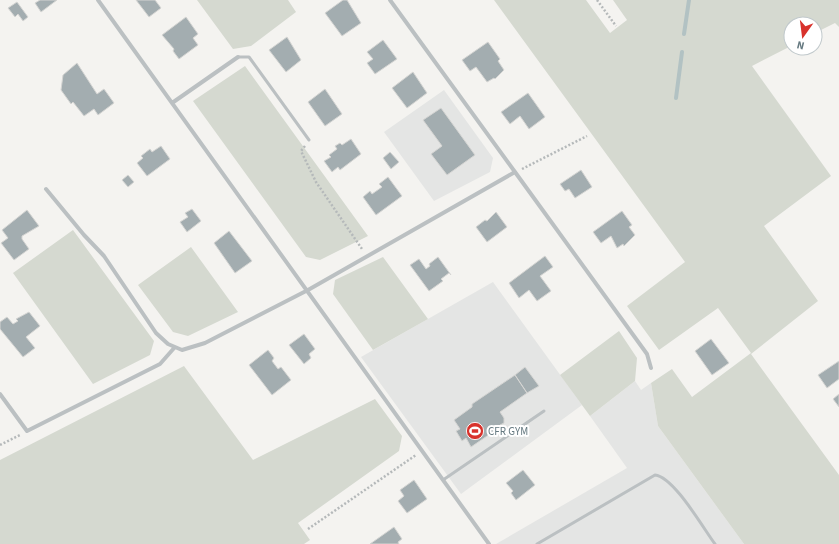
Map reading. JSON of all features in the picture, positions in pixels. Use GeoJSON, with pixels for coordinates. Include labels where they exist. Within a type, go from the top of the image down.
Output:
{"type":"FeatureCollection","features":[{"type":"Feature","properties":{"kind":"street"},"geometry":{"type":"LineString","coordinates":[[98,0],[308,290],[489,544]]}},
{"type":"Feature","properties":{"kind":"street"},"geometry":{"type":"LineString","coordinates":[[390,0],[647,354],[652,368]]}},
{"type":"Feature","properties":{"kind":"street"},"geometry":{"type":"LineString","coordinates":[[172,103],[238,57]]}},
{"type":"Feature","properties":{"kind":"street"},"geometry":{"type":"LineString","coordinates":[[46,189],[84,235],[104,256],[156,333],[168,344],[182,350],[205,343],[308,290],[515,172]]}},
{"type":"Feature","properties":{"kind":"street"},"geometry":{"type":"LineString","coordinates":[[0,394],[27,431],[160,364],[175,347]]}},
{"type":"Feature","properties":{"kind":"lane"},"geometry":{"type":"LineString","coordinates":[[238,57],[248,57],[309,140]]}},
{"type":"Feature","properties":{"kind":"lane"},"geometry":{"type":"LineString","coordinates":[[443,480],[544,410]]}},
{"type":"Feature","properties":{"kind":"lane"},"geometry":{"type":"LineString","coordinates":[[538,544],[655,475],[661,476],[672,483],[715,544]]}},
{"type":"Feature","properties":{"kind":"path"},"geometry":{"type":"LineString","coordinates":[[597,0],[616,26]]}},
{"type":"Feature","properties":{"kind":"path"},"geometry":{"type":"LineString","coordinates":[[515,172],[587,136]]}},
{"type":"Feature","properties":{"kind":"path"},"geometry":{"type":"LineString","coordinates":[[309,140],[301,151],[316,182],[366,256]]}},
{"type":"Feature","properties":{"kind":"path"},"geometry":{"type":"LineString","coordinates":[[0,445],[27,431]]}},
{"type":"Feature","properties":{"kind":"path"},"geometry":{"type":"LineString","coordinates":[[308,529],[422,451]]}},
{"type":"Feature","properties":{"kind":"shaded area"},"geometry":{"type":"Polygon","coordinates":[[[197,0],[288,0],[296,12],[251,46],[233,49],[197,0]]]}},
{"type":"Feature","properties":{"kind":"shaded area"},"geometry":{"type":"Polygon","coordinates":[[[494,0],[586,0],[610,33],[627,20],[613,0],[839,0],[839,27],[835,23],[823,29],[823,16],[783,16],[783,50],[752,66],[831,176],[764,226],[818,301],[751,354],[839,475],[839,544],[744,544],[658,426],[651,383],[672,369],[692,397],[751,353],[718,308],[659,350],[627,306],[685,262],[494,0]]]}},
{"type":"Feature","properties":{"kind":"shaded area"},"geometry":{"type":"Polygon","coordinates":[[[245,66],[368,236],[320,260],[306,257],[193,101],[245,66]]]}},
{"type":"Feature","properties":{"kind":"shaded area"},"geometry":{"type":"Polygon","coordinates":[[[444,90],[493,158],[490,172],[434,201],[384,132],[444,90]]]}},
{"type":"Feature","properties":{"kind":"shaded area"},"geometry":{"type":"Polygon","coordinates":[[[73,230],[154,341],[150,355],[93,384],[13,273],[73,230]]]}},
{"type":"Feature","properties":{"kind":"shaded area"},"geometry":{"type":"Polygon","coordinates":[[[191,247],[238,312],[188,336],[173,332],[138,285],[191,247]]]}},
{"type":"Feature","properties":{"kind":"shaded area"},"geometry":{"type":"Polygon","coordinates":[[[383,257],[428,319],[373,350],[333,294],[335,280],[383,257]]]}},
{"type":"Feature","properties":{"kind":"shaded area"},"geometry":{"type":"Polygon","coordinates":[[[493,282],[582,405],[461,494],[361,357],[493,282]]]}},
{"type":"Feature","properties":{"kind":"shaded area"},"geometry":{"type":"Polygon","coordinates":[[[619,331],[637,358],[635,381],[590,416],[560,375],[619,331]]]}},
{"type":"Feature","properties":{"kind":"shaded area"},"geometry":{"type":"Polygon","coordinates":[[[184,366],[253,460],[375,399],[402,436],[399,451],[298,523],[310,540],[304,544],[0,544],[0,460],[184,366]]]}},
{"type":"Feature","properties":{"kind":"shaded area"},"geometry":{"type":"Polygon","coordinates":[[[635,381],[641,390],[651,383],[658,426],[744,544],[496,544],[627,468],[590,416],[635,381]]]}},
{"type":"Feature","properties":{"kind":"building"},"geometry":{"type":"Polygon","coordinates":[[[40,0],[57,0],[41,12],[35,3],[40,0]]]}},
{"type":"Feature","properties":{"kind":"building"},"geometry":{"type":"Polygon","coordinates":[[[136,0],[155,0],[161,8],[149,17],[136,0]]]}},
{"type":"Feature","properties":{"kind":"building"},"geometry":{"type":"Polygon","coordinates":[[[343,0],[347,0],[361,23],[342,36],[325,13],[343,0]]]}},
{"type":"Feature","properties":{"kind":"building"},"geometry":{"type":"Polygon","coordinates":[[[17,2],[28,17],[23,21],[18,14],[15,17],[8,8],[17,2]]]}},
{"type":"Feature","properties":{"kind":"building"},"geometry":{"type":"Polygon","coordinates":[[[186,17],[198,34],[193,38],[198,45],[179,59],[173,51],[174,49],[162,35],[186,17]]]}},
{"type":"Feature","properties":{"kind":"building"},"geometry":{"type":"Polygon","coordinates":[[[287,37],[301,60],[286,72],[269,50],[287,37]]]}},
{"type":"Feature","properties":{"kind":"building"},"geometry":{"type":"Polygon","coordinates":[[[383,40],[397,59],[375,74],[367,63],[373,59],[367,52],[383,40]]]}},
{"type":"Feature","properties":{"kind":"building"},"geometry":{"type":"Polygon","coordinates":[[[488,42],[500,59],[498,61],[504,70],[495,79],[494,78],[487,82],[476,67],[470,71],[462,60],[488,42]]]}},
{"type":"Feature","properties":{"kind":"building"},"geometry":{"type":"Polygon","coordinates":[[[77,63],[97,94],[104,89],[114,103],[98,115],[94,109],[84,116],[73,102],[71,104],[61,90],[63,75],[77,63]]]}},
{"type":"Feature","properties":{"kind":"building"},"geometry":{"type":"Polygon","coordinates":[[[413,72],[427,93],[407,108],[392,88],[413,72]]]}},
{"type":"Feature","properties":{"kind":"building"},"geometry":{"type":"Polygon","coordinates":[[[325,89],[342,114],[325,126],[308,102],[325,89]]]}},
{"type":"Feature","properties":{"kind":"building"},"geometry":{"type":"Polygon","coordinates":[[[528,93],[545,117],[529,129],[520,116],[510,124],[501,112],[528,93]]]}},
{"type":"Feature","properties":{"kind":"building"},"geometry":{"type":"Polygon","coordinates":[[[441,108],[475,155],[447,175],[431,154],[442,146],[423,120],[441,108]]]}},
{"type":"Feature","properties":{"kind":"building"},"geometry":{"type":"Polygon","coordinates":[[[351,139],[361,154],[340,170],[338,167],[332,172],[324,161],[331,157],[329,155],[337,149],[335,146],[340,143],[342,145],[351,139]]]}},
{"type":"Feature","properties":{"kind":"building"},"geometry":{"type":"Polygon","coordinates":[[[161,146],[170,159],[147,176],[137,163],[143,158],[141,156],[150,149],[152,152],[161,146]]]}},
{"type":"Feature","properties":{"kind":"building"},"geometry":{"type":"Polygon","coordinates":[[[390,152],[399,162],[391,169],[383,158],[390,152]]]}},
{"type":"Feature","properties":{"kind":"building"},"geometry":{"type":"Polygon","coordinates":[[[581,170],[592,187],[575,198],[569,189],[565,191],[560,184],[581,170]]]}},
{"type":"Feature","properties":{"kind":"building"},"geometry":{"type":"Polygon","coordinates":[[[128,175],[134,182],[128,187],[122,180],[128,175]]]}},
{"type":"Feature","properties":{"kind":"building"},"geometry":{"type":"Polygon","coordinates":[[[388,177],[402,196],[376,215],[363,197],[370,191],[372,194],[382,187],[379,184],[388,177]]]}},
{"type":"Feature","properties":{"kind":"building"},"geometry":{"type":"Polygon","coordinates":[[[192,209],[201,221],[187,232],[180,222],[188,217],[185,213],[192,209]]]}},
{"type":"Feature","properties":{"kind":"building"},"geometry":{"type":"Polygon","coordinates":[[[27,210],[39,226],[22,236],[22,239],[29,249],[14,260],[1,243],[8,238],[2,230],[27,210]]]}},
{"type":"Feature","properties":{"kind":"building"},"geometry":{"type":"Polygon","coordinates":[[[622,211],[632,225],[629,227],[635,235],[624,246],[623,244],[617,248],[611,236],[601,243],[593,232],[622,211]]]}},
{"type":"Feature","properties":{"kind":"building"},"geometry":{"type":"Polygon","coordinates":[[[496,212],[507,227],[487,242],[476,227],[485,220],[487,221],[496,212]]]}},
{"type":"Feature","properties":{"kind":"building"},"geometry":{"type":"Polygon","coordinates":[[[229,231],[252,261],[235,273],[214,243],[229,231]]]}},
{"type":"Feature","properties":{"kind":"building"},"geometry":{"type":"Polygon","coordinates":[[[545,256],[553,267],[540,276],[551,291],[537,301],[529,290],[519,298],[509,283],[545,256]]]}},
{"type":"Feature","properties":{"kind":"building"},"geometry":{"type":"Polygon","coordinates":[[[438,257],[451,275],[449,273],[441,279],[443,281],[429,291],[410,265],[419,259],[426,269],[430,266],[429,264],[438,257]]]}},
{"type":"Feature","properties":{"kind":"building"},"geometry":{"type":"Polygon","coordinates":[[[29,312],[40,326],[26,337],[35,348],[23,357],[0,329],[0,322],[7,317],[13,324],[18,321],[16,319],[29,312]]]}},
{"type":"Feature","properties":{"kind":"building"},"geometry":{"type":"Polygon","coordinates":[[[304,334],[315,349],[309,354],[311,358],[304,364],[289,345],[304,334]]]}},
{"type":"Feature","properties":{"kind":"building"},"geometry":{"type":"Polygon","coordinates":[[[711,339],[729,363],[712,375],[695,351],[711,339]]]}},
{"type":"Feature","properties":{"kind":"building"},"geometry":{"type":"Polygon","coordinates":[[[268,350],[274,358],[272,361],[278,369],[281,367],[291,380],[272,395],[249,365],[268,350]]]}},
{"type":"Feature","properties":{"kind":"building"},"geometry":{"type":"Polygon","coordinates":[[[839,361],[839,379],[827,388],[818,375],[839,361]]]}},
{"type":"Feature","properties":{"kind":"building"},"geometry":{"type":"Polygon","coordinates":[[[525,367],[539,386],[527,393],[515,375],[525,367]]]}},
{"type":"Feature","properties":{"kind":"building"},"geometry":{"type":"Polygon","coordinates":[[[515,375],[527,393],[500,412],[504,418],[504,423],[500,425],[503,429],[492,437],[490,434],[471,447],[466,438],[462,441],[456,431],[460,429],[454,420],[472,407],[472,404],[515,375]]]}},
{"type":"Feature","properties":{"kind":"building"},"geometry":{"type":"Polygon","coordinates":[[[839,394],[839,407],[833,399],[839,394]]]}},
{"type":"Feature","properties":{"kind":"building"},"geometry":{"type":"Polygon","coordinates":[[[523,470],[535,485],[516,500],[511,493],[513,491],[506,483],[523,470]]]}},
{"type":"Feature","properties":{"kind":"building"},"geometry":{"type":"Polygon","coordinates":[[[414,480],[427,499],[407,513],[398,501],[404,496],[400,490],[414,480]]]}},
{"type":"Feature","properties":{"kind":"building"},"geometry":{"type":"Polygon","coordinates":[[[394,527],[402,539],[398,542],[399,544],[370,544],[394,527]]]}},
{"type":"Feature","properties":{"kind":"waterway"},"geometry":{"type":"LineString","coordinates":[[684,34],[689,0]]}},
{"type":"Feature","properties":{"kind":"waterway"},"geometry":{"type":"LineString","coordinates":[[676,98],[682,52]]}},
{"type":"Feature","properties":{"kind":"place","name":"CFR GYM"},"geometry":{"type":"Point","coordinates":[475,431]}}]}
